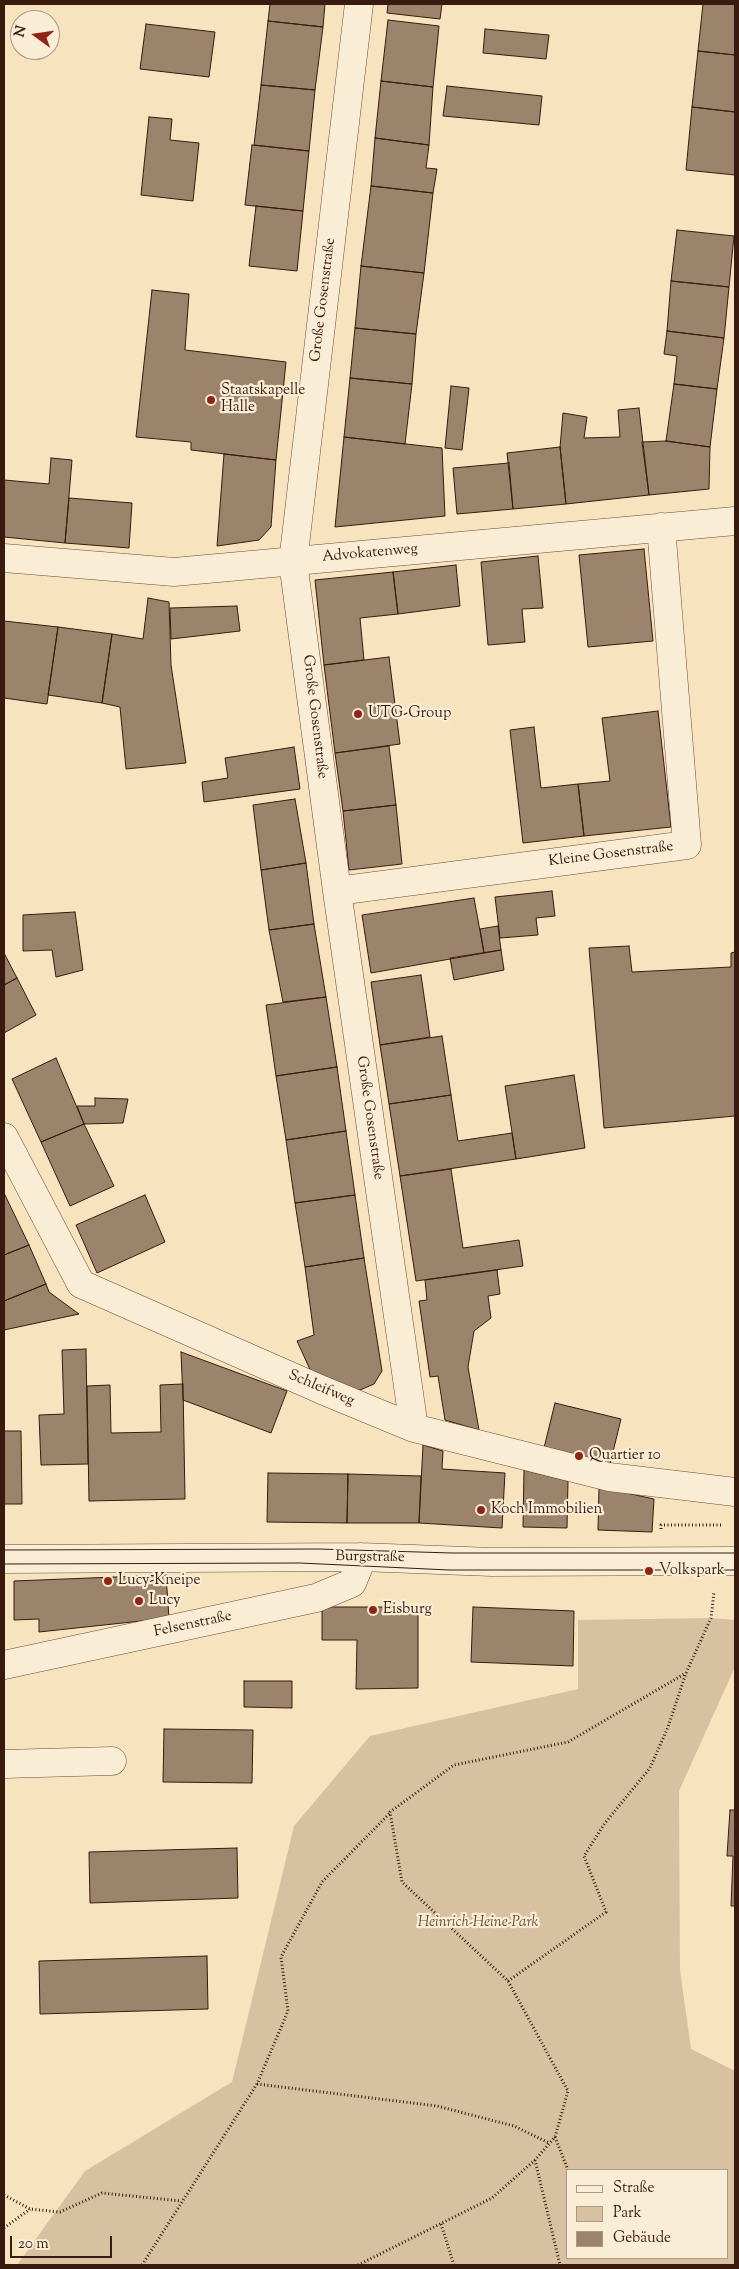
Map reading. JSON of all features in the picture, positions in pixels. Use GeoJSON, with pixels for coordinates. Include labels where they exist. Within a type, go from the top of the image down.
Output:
{"type":"FeatureCollection","features":[{"type":"Feature","properties":{"kind":"street","name":"Große Gosenstraße"},"geometry":{"type":"LineString","coordinates":[[359,4],[294,562],[337,891],[414,1428]]}},
{"type":"Feature","properties":{"kind":"street","name":"Advokatenweg"},"geometry":{"type":"LineString","coordinates":[[4,558],[174,572],[735,521]]}},
{"type":"Feature","properties":{"kind":"street","name":"Kleine Gosenstraße"},"geometry":{"type":"LineString","coordinates":[[337,891],[687,845],[661,527]]}},
{"type":"Feature","properties":{"kind":"street","name":"Schleifweg"},"geometry":{"type":"LineString","coordinates":[[7,1152],[81,1284],[414,1428],[609,1477],[735,1492]]}},
{"type":"Feature","properties":{"kind":"street","name":"Burgstraße"},"geometry":{"type":"LineString","coordinates":[[4,1559],[360,1557],[492,1562],[726,1561]]}},
{"type":"Feature","properties":{"kind":"street","name":"Felsenstraße"},"geometry":{"type":"LineString","coordinates":[[4,1665],[316,1598],[352,1583],[359,1566],[360,1557]]}},
{"type":"Feature","properties":{"kind":"street"},"geometry":{"type":"LineString","coordinates":[[4,1764],[112,1761]]}},
{"type":"Feature","properties":{"kind":"path"},"geometry":{"type":"LineString","coordinates":[[508,1981],[606,1912],[584,1856],[605,1823],[650,1768],[668,1727],[686,1673],[711,1618],[726,1561]]}},
{"type":"Feature","properties":{"kind":"path"},"geometry":{"type":"LineString","coordinates":[[142,2265],[256,2084],[288,2011],[281,1957],[322,1882],[390,1812],[454,1765],[568,1742],[686,1673]]}},
{"type":"Feature","properties":{"kind":"path"},"geometry":{"type":"LineString","coordinates":[[358,2265],[492,2198],[535,2160],[555,2137],[568,2091],[508,1981],[402,1882],[390,1812]]}},
{"type":"Feature","properties":{"kind":"path"},"geometry":{"type":"LineString","coordinates":[[256,2084],[437,2106],[514,2126],[549,2144]]}},
{"type":"Feature","properties":{"kind":"path"},"geometry":{"type":"LineString","coordinates":[[555,2137],[568,2169]]}},
{"type":"Feature","properties":{"kind":"path"},"geometry":{"type":"LineString","coordinates":[[535,2160],[560,2265]]}},
{"type":"Feature","properties":{"kind":"path"},"geometry":{"type":"LineString","coordinates":[[4,2195],[30,2210],[60,2212],[102,2193],[181,2201]]}},
{"type":"Feature","properties":{"kind":"path"},"geometry":{"type":"LineString","coordinates":[[4,2228],[30,2210]]}},
{"type":"Feature","properties":{"kind":"path"},"geometry":{"type":"LineString","coordinates":[[441,2224],[454,2265]]}},
{"type":"Feature","properties":{"kind":"green space","name":"Heinrich-Heine-Park"},"geometry":{"type":"Polygon","coordinates":[[[711,1618],[735,1620],[735,1667],[679,1791],[680,1970],[691,2049],[735,2071],[735,2265],[17,2265],[85,2171],[232,2082],[294,1826],[370,1736],[578,1689],[578,1620],[711,1618]]]}},
{"type":"Feature","properties":{"kind":"building"},"geometry":{"type":"Polygon","coordinates":[[[270,4],[325,4],[323,27],[268,21],[270,4]]]}},
{"type":"Feature","properties":{"kind":"building"},"geometry":{"type":"Polygon","coordinates":[[[388,4],[442,4],[440,19],[387,13],[388,4]]]}},
{"type":"Feature","properties":{"kind":"building"},"geometry":{"type":"Polygon","coordinates":[[[703,4],[735,4],[735,55],[698,51],[703,4]]]}},
{"type":"Feature","properties":{"kind":"building"},"geometry":{"type":"Polygon","coordinates":[[[388,20],[439,26],[433,87],[381,81],[388,20]]]}},
{"type":"Feature","properties":{"kind":"building"},"geometry":{"type":"Polygon","coordinates":[[[268,21],[323,27],[315,90],[261,85],[268,21]]]}},
{"type":"Feature","properties":{"kind":"building"},"geometry":{"type":"Polygon","coordinates":[[[146,24],[215,32],[209,77],[140,69],[146,24]]]}},
{"type":"Feature","properties":{"kind":"building"},"geometry":{"type":"Polygon","coordinates":[[[485,29],[549,35],[546,59],[483,53],[485,29]]]}},
{"type":"Feature","properties":{"kind":"building"},"geometry":{"type":"Polygon","coordinates":[[[698,51],[735,55],[735,112],[692,107],[698,51]]]}},
{"type":"Feature","properties":{"kind":"building"},"geometry":{"type":"Polygon","coordinates":[[[381,81],[433,87],[429,145],[375,138],[381,81]]]}},
{"type":"Feature","properties":{"kind":"building"},"geometry":{"type":"Polygon","coordinates":[[[261,85],[315,90],[309,151],[254,145],[261,85]]]}},
{"type":"Feature","properties":{"kind":"building"},"geometry":{"type":"Polygon","coordinates":[[[447,86],[542,96],[539,125],[443,116],[447,86]]]}},
{"type":"Feature","properties":{"kind":"building"},"geometry":{"type":"Polygon","coordinates":[[[692,107],[735,112],[735,175],[686,170],[692,107]]]}},
{"type":"Feature","properties":{"kind":"building"},"geometry":{"type":"Polygon","coordinates":[[[149,117],[172,119],[170,140],[199,143],[193,201],[141,195],[149,117]]]}},
{"type":"Feature","properties":{"kind":"building"},"geometry":{"type":"Polygon","coordinates":[[[375,138],[429,145],[426,168],[437,169],[433,193],[371,186],[375,138]]]}},
{"type":"Feature","properties":{"kind":"building"},"geometry":{"type":"Polygon","coordinates":[[[252,145],[309,151],[303,211],[245,205],[252,145]]]}},
{"type":"Feature","properties":{"kind":"building"},"geometry":{"type":"Polygon","coordinates":[[[371,186],[433,193],[424,273],[361,266],[371,186]]]}},
{"type":"Feature","properties":{"kind":"building"},"geometry":{"type":"Polygon","coordinates":[[[256,206],[303,211],[297,271],[249,266],[256,206]]]}},
{"type":"Feature","properties":{"kind":"building"},"geometry":{"type":"Polygon","coordinates":[[[677,230],[734,236],[729,287],[671,281],[677,230]]]}},
{"type":"Feature","properties":{"kind":"building"},"geometry":{"type":"Polygon","coordinates":[[[361,266],[424,273],[416,334],[355,328],[361,266]]]}},
{"type":"Feature","properties":{"kind":"building"},"geometry":{"type":"Polygon","coordinates":[[[671,281],[729,287],[724,338],[667,331],[671,281]]]}},
{"type":"Feature","properties":{"kind":"building","name":"Staatskapelle Halle"},"geometry":{"type":"Polygon","coordinates":[[[152,290],[189,294],[185,350],[286,362],[276,460],[191,450],[191,442],[136,437],[152,290]]]}},
{"type":"Feature","properties":{"kind":"building"},"geometry":{"type":"Polygon","coordinates":[[[355,328],[416,334],[412,384],[350,378],[355,328]]]}},
{"type":"Feature","properties":{"kind":"building"},"geometry":{"type":"Polygon","coordinates":[[[667,331],[724,338],[717,389],[674,384],[677,356],[664,354],[667,331]]]}},
{"type":"Feature","properties":{"kind":"building"},"geometry":{"type":"Polygon","coordinates":[[[350,378],[412,384],[405,444],[344,437],[350,378]]]}},
{"type":"Feature","properties":{"kind":"building"},"geometry":{"type":"Polygon","coordinates":[[[674,384],[717,389],[710,447],[666,441],[674,384]]]}},
{"type":"Feature","properties":{"kind":"building"},"geometry":{"type":"Polygon","coordinates":[[[451,386],[469,388],[462,450],[445,448],[451,386]]]}},
{"type":"Feature","properties":{"kind":"building"},"geometry":{"type":"Polygon","coordinates":[[[639,408],[649,495],[566,504],[560,447],[563,413],[587,417],[584,438],[620,437],[618,410],[639,408]]]}},
{"type":"Feature","properties":{"kind":"building"},"geometry":{"type":"Polygon","coordinates":[[[344,437],[442,448],[445,516],[335,527],[344,437]]]}},
{"type":"Feature","properties":{"kind":"building"},"geometry":{"type":"Polygon","coordinates":[[[666,441],[710,447],[709,489],[649,495],[642,442],[666,441]]]}},
{"type":"Feature","properties":{"kind":"building"},"geometry":{"type":"Polygon","coordinates":[[[560,447],[566,504],[513,509],[507,453],[560,447]]]}},
{"type":"Feature","properties":{"kind":"building"},"geometry":{"type":"Polygon","coordinates":[[[224,454],[276,460],[271,527],[259,540],[217,546],[224,454]]]}},
{"type":"Feature","properties":{"kind":"building"},"geometry":{"type":"Polygon","coordinates":[[[51,458],[72,460],[65,543],[4,537],[4,480],[49,484],[51,458]]]}},
{"type":"Feature","properties":{"kind":"building"},"geometry":{"type":"Polygon","coordinates":[[[509,463],[513,509],[457,514],[453,468],[509,463]]]}},
{"type":"Feature","properties":{"kind":"building"},"geometry":{"type":"Polygon","coordinates":[[[69,498],[132,503],[129,548],[65,543],[69,498]]]}},
{"type":"Feature","properties":{"kind":"building"},"geometry":{"type":"Polygon","coordinates":[[[644,549],[653,641],[588,647],[579,555],[644,549]]]}},
{"type":"Feature","properties":{"kind":"building"},"geometry":{"type":"Polygon","coordinates":[[[538,556],[543,608],[522,609],[525,642],[488,645],[481,562],[538,556]]]}},
{"type":"Feature","properties":{"kind":"building"},"geometry":{"type":"Polygon","coordinates":[[[456,565],[460,606],[398,614],[393,572],[456,565]]]}},
{"type":"Feature","properties":{"kind":"building"},"geometry":{"type":"Polygon","coordinates":[[[393,572],[398,614],[360,618],[364,660],[324,665],[315,580],[393,572]]]}},
{"type":"Feature","properties":{"kind":"building"},"geometry":{"type":"Polygon","coordinates":[[[148,598],[169,602],[171,665],[186,763],[126,769],[120,707],[102,703],[112,634],[143,639],[148,598]]]}},
{"type":"Feature","properties":{"kind":"building"},"geometry":{"type":"Polygon","coordinates":[[[237,606],[240,631],[171,639],[170,608],[237,606]]]}},
{"type":"Feature","properties":{"kind":"building"},"geometry":{"type":"Polygon","coordinates":[[[4,621],[58,627],[47,704],[4,698],[4,621]]]}},
{"type":"Feature","properties":{"kind":"building"},"geometry":{"type":"Polygon","coordinates":[[[58,627],[112,634],[102,703],[48,695],[58,627]]]}},
{"type":"Feature","properties":{"kind":"building"},"geometry":{"type":"Polygon","coordinates":[[[389,657],[400,744],[335,753],[324,665],[389,657]]]}},
{"type":"Feature","properties":{"kind":"building"},"geometry":{"type":"Polygon","coordinates":[[[658,711],[671,827],[584,836],[578,784],[610,781],[602,718],[658,711]]]}},
{"type":"Feature","properties":{"kind":"building"},"geometry":{"type":"Polygon","coordinates":[[[534,727],[541,788],[578,784],[584,836],[523,843],[510,730],[534,727]]]}},
{"type":"Feature","properties":{"kind":"building"},"geometry":{"type":"Polygon","coordinates":[[[389,746],[396,805],[343,811],[335,753],[389,746]]]}},
{"type":"Feature","properties":{"kind":"building"},"geometry":{"type":"Polygon","coordinates":[[[294,747],[300,789],[204,802],[202,782],[228,778],[225,758],[294,747]]]}},
{"type":"Feature","properties":{"kind":"building"},"geometry":{"type":"Polygon","coordinates":[[[295,799],[306,863],[261,870],[253,805],[295,799]]]}},
{"type":"Feature","properties":{"kind":"building"},"geometry":{"type":"Polygon","coordinates":[[[396,805],[402,864],[349,870],[343,811],[396,805]]]}},
{"type":"Feature","properties":{"kind":"building"},"geometry":{"type":"Polygon","coordinates":[[[306,863],[314,924],[269,930],[261,870],[306,863]]]}},
{"type":"Feature","properties":{"kind":"building"},"geometry":{"type":"Polygon","coordinates":[[[552,891],[555,916],[536,918],[538,935],[500,938],[495,897],[552,891]]]}},
{"type":"Feature","properties":{"kind":"building"},"geometry":{"type":"Polygon","coordinates":[[[474,898],[484,953],[371,973],[362,915],[474,898]]]}},
{"type":"Feature","properties":{"kind":"building"},"geometry":{"type":"Polygon","coordinates":[[[75,912],[83,970],[56,977],[52,950],[23,951],[23,915],[75,912]]]}},
{"type":"Feature","properties":{"kind":"building"},"geometry":{"type":"Polygon","coordinates":[[[314,924],[326,997],[283,1002],[269,930],[314,924]]]}},
{"type":"Feature","properties":{"kind":"building"},"geometry":{"type":"Polygon","coordinates":[[[498,926],[501,950],[484,953],[480,929],[498,926]]]}},
{"type":"Feature","properties":{"kind":"building"},"geometry":{"type":"Polygon","coordinates":[[[629,946],[632,972],[731,967],[731,953],[735,952],[735,1116],[604,1128],[589,948],[629,946]]]}},
{"type":"Feature","properties":{"kind":"building"},"geometry":{"type":"Polygon","coordinates":[[[501,950],[504,970],[454,980],[450,958],[501,950]]]}},
{"type":"Feature","properties":{"kind":"building"},"geometry":{"type":"Polygon","coordinates":[[[4,953],[17,978],[4,985],[4,953]]]}},
{"type":"Feature","properties":{"kind":"building"},"geometry":{"type":"Polygon","coordinates":[[[421,975],[430,1037],[380,1045],[371,982],[421,975]]]}},
{"type":"Feature","properties":{"kind":"building"},"geometry":{"type":"Polygon","coordinates":[[[17,978],[36,1015],[4,1033],[4,985],[17,978]]]}},
{"type":"Feature","properties":{"kind":"building"},"geometry":{"type":"Polygon","coordinates":[[[326,997],[337,1067],[276,1076],[266,1005],[326,997]]]}},
{"type":"Feature","properties":{"kind":"building"},"geometry":{"type":"Polygon","coordinates":[[[442,1036],[451,1095],[389,1104],[380,1045],[442,1036]]]}},
{"type":"Feature","properties":{"kind":"building"},"geometry":{"type":"Polygon","coordinates":[[[56,1058],[84,1124],[41,1142],[12,1079],[56,1058]]]}},
{"type":"Feature","properties":{"kind":"building"},"geometry":{"type":"Polygon","coordinates":[[[337,1067],[346,1131],[286,1140],[276,1076],[337,1067]]]}},
{"type":"Feature","properties":{"kind":"building"},"geometry":{"type":"Polygon","coordinates":[[[574,1075],[585,1148],[516,1159],[505,1086],[574,1075]]]}},
{"type":"Feature","properties":{"kind":"building"},"geometry":{"type":"Polygon","coordinates":[[[451,1095],[458,1141],[512,1133],[516,1159],[400,1176],[389,1104],[451,1095]]]}},
{"type":"Feature","properties":{"kind":"building"},"geometry":{"type":"Polygon","coordinates":[[[95,1098],[128,1099],[123,1123],[84,1124],[77,1106],[95,1106],[95,1098]]]}},
{"type":"Feature","properties":{"kind":"building"},"geometry":{"type":"Polygon","coordinates":[[[84,1124],[114,1186],[70,1206],[41,1142],[84,1124]]]}},
{"type":"Feature","properties":{"kind":"building"},"geometry":{"type":"Polygon","coordinates":[[[346,1131],[355,1195],[295,1203],[286,1140],[346,1131]]]}},
{"type":"Feature","properties":{"kind":"building"},"geometry":{"type":"Polygon","coordinates":[[[451,1169],[463,1248],[519,1240],[523,1266],[416,1281],[400,1176],[451,1169]]]}},
{"type":"Feature","properties":{"kind":"building"},"geometry":{"type":"Polygon","coordinates":[[[4,1193],[29,1245],[4,1255],[4,1193]]]}},
{"type":"Feature","properties":{"kind":"building"},"geometry":{"type":"Polygon","coordinates":[[[145,1195],[165,1242],[97,1273],[76,1225],[145,1195]]]}},
{"type":"Feature","properties":{"kind":"building"},"geometry":{"type":"Polygon","coordinates":[[[355,1195],[364,1258],[305,1267],[295,1203],[355,1195]]]}},
{"type":"Feature","properties":{"kind":"building"},"geometry":{"type":"Polygon","coordinates":[[[29,1245],[46,1284],[4,1301],[4,1255],[29,1245]]]}},
{"type":"Feature","properties":{"kind":"building"},"geometry":{"type":"Polygon","coordinates":[[[364,1258],[382,1371],[374,1384],[360,1390],[342,1390],[313,1376],[297,1341],[314,1335],[305,1267],[364,1258]]]}},
{"type":"Feature","properties":{"kind":"building"},"geometry":{"type":"Polygon","coordinates":[[[497,1270],[500,1294],[488,1296],[491,1318],[474,1331],[468,1367],[479,1430],[445,1420],[438,1376],[430,1377],[419,1301],[427,1300],[425,1280],[497,1270]]]}},
{"type":"Feature","properties":{"kind":"building"},"geometry":{"type":"Polygon","coordinates":[[[46,1284],[49,1292],[79,1314],[4,1330],[4,1301],[46,1284]]]}},
{"type":"Feature","properties":{"kind":"building"},"geometry":{"type":"Polygon","coordinates":[[[86,1349],[88,1464],[41,1465],[39,1415],[64,1414],[62,1350],[86,1349]]]}},
{"type":"Feature","properties":{"kind":"building"},"geometry":{"type":"Polygon","coordinates":[[[181,1352],[287,1391],[271,1433],[183,1400],[181,1352]]]}},
{"type":"Feature","properties":{"kind":"building"},"geometry":{"type":"Polygon","coordinates":[[[183,1384],[185,1499],[89,1501],[87,1386],[110,1385],[111,1433],[161,1432],[160,1385],[183,1384]]]}},
{"type":"Feature","properties":{"kind":"building"},"geometry":{"type":"Polygon","coordinates":[[[555,1403],[621,1419],[610,1464],[544,1448],[555,1403]]]}},
{"type":"Feature","properties":{"kind":"building"},"geometry":{"type":"Polygon","coordinates":[[[4,1431],[21,1431],[22,1504],[4,1504],[4,1431]]]}},
{"type":"Feature","properties":{"kind":"building"},"geometry":{"type":"Polygon","coordinates":[[[423,1445],[443,1451],[442,1469],[505,1473],[502,1528],[419,1523],[423,1445]]]}},
{"type":"Feature","properties":{"kind":"building"},"geometry":{"type":"Polygon","coordinates":[[[524,1470],[568,1481],[567,1528],[523,1527],[524,1470]]]}},
{"type":"Feature","properties":{"kind":"building"},"geometry":{"type":"Polygon","coordinates":[[[268,1473],[348,1474],[347,1523],[267,1522],[268,1473]]]}},
{"type":"Feature","properties":{"kind":"building"},"geometry":{"type":"Polygon","coordinates":[[[348,1474],[421,1476],[419,1523],[347,1523],[348,1474]]]}},
{"type":"Feature","properties":{"kind":"building"},"geometry":{"type":"Polygon","coordinates":[[[599,1487],[654,1499],[652,1532],[598,1530],[599,1487]]]}},
{"type":"Feature","properties":{"kind":"building"},"geometry":{"type":"Polygon","coordinates":[[[166,1575],[169,1618],[39,1632],[39,1619],[14,1620],[14,1581],[166,1575]]]}},
{"type":"Feature","properties":{"kind":"building"},"geometry":{"type":"Polygon","coordinates":[[[322,1607],[418,1607],[418,1688],[356,1689],[357,1640],[322,1640],[322,1607]]]}},
{"type":"Feature","properties":{"kind":"building"},"geometry":{"type":"Polygon","coordinates":[[[473,1607],[574,1611],[573,1666],[471,1662],[473,1607]]]}},
{"type":"Feature","properties":{"kind":"building"},"geometry":{"type":"Polygon","coordinates":[[[244,1681],[292,1681],[292,1708],[244,1707],[244,1681]]]}},
{"type":"Feature","properties":{"kind":"building"},"geometry":{"type":"Polygon","coordinates":[[[164,1729],[253,1730],[252,1783],[163,1782],[164,1729]]]}},
{"type":"Feature","properties":{"kind":"building"},"geometry":{"type":"Polygon","coordinates":[[[730,1810],[735,1810],[735,1906],[731,1906],[733,1856],[727,1856],[730,1810]]]}},
{"type":"Feature","properties":{"kind":"building"},"geometry":{"type":"Polygon","coordinates":[[[237,1848],[238,1898],[90,1903],[89,1852],[237,1848]]]}},
{"type":"Feature","properties":{"kind":"building"},"geometry":{"type":"Polygon","coordinates":[[[207,1956],[208,2009],[40,2014],[39,1961],[207,1956]]]}},
{"type":"Feature","properties":{"kind":"tram line"},"geometry":{"type":"LineString","coordinates":[[4,1550],[318,1549],[452,1553],[735,1553]]}},
{"type":"Feature","properties":{"kind":"tram line"},"geometry":{"type":"LineString","coordinates":[[4,1564],[300,1563],[449,1570],[735,1570]]}},
{"type":"Feature","properties":{"kind":"place","name":"Staatskapelle Halle"},"geometry":{"type":"Point","coordinates":[211,400]}},
{"type":"Feature","properties":{"kind":"place","name":"UTG-Group"},"geometry":{"type":"Point","coordinates":[358,714]}},
{"type":"Feature","properties":{"kind":"place","name":"Quartier 10"},"geometry":{"type":"Point","coordinates":[579,1456]}},
{"type":"Feature","properties":{"kind":"place","name":"Koch Immobilien"},"geometry":{"type":"Point","coordinates":[481,1510]}},
{"type":"Feature","properties":{"kind":"place","name":"Volkspark"},"geometry":{"type":"Point","coordinates":[649,1571]}},
{"type":"Feature","properties":{"kind":"place","name":"Lucy-Kneipe"},"geometry":{"type":"Point","coordinates":[108,1581]}},
{"type":"Feature","properties":{"kind":"place","name":"Lucy"},"geometry":{"type":"Point","coordinates":[139,1601]}},
{"type":"Feature","properties":{"kind":"place","name":"Eisburg"},"geometry":{"type":"Point","coordinates":[373,1610]}}]}
